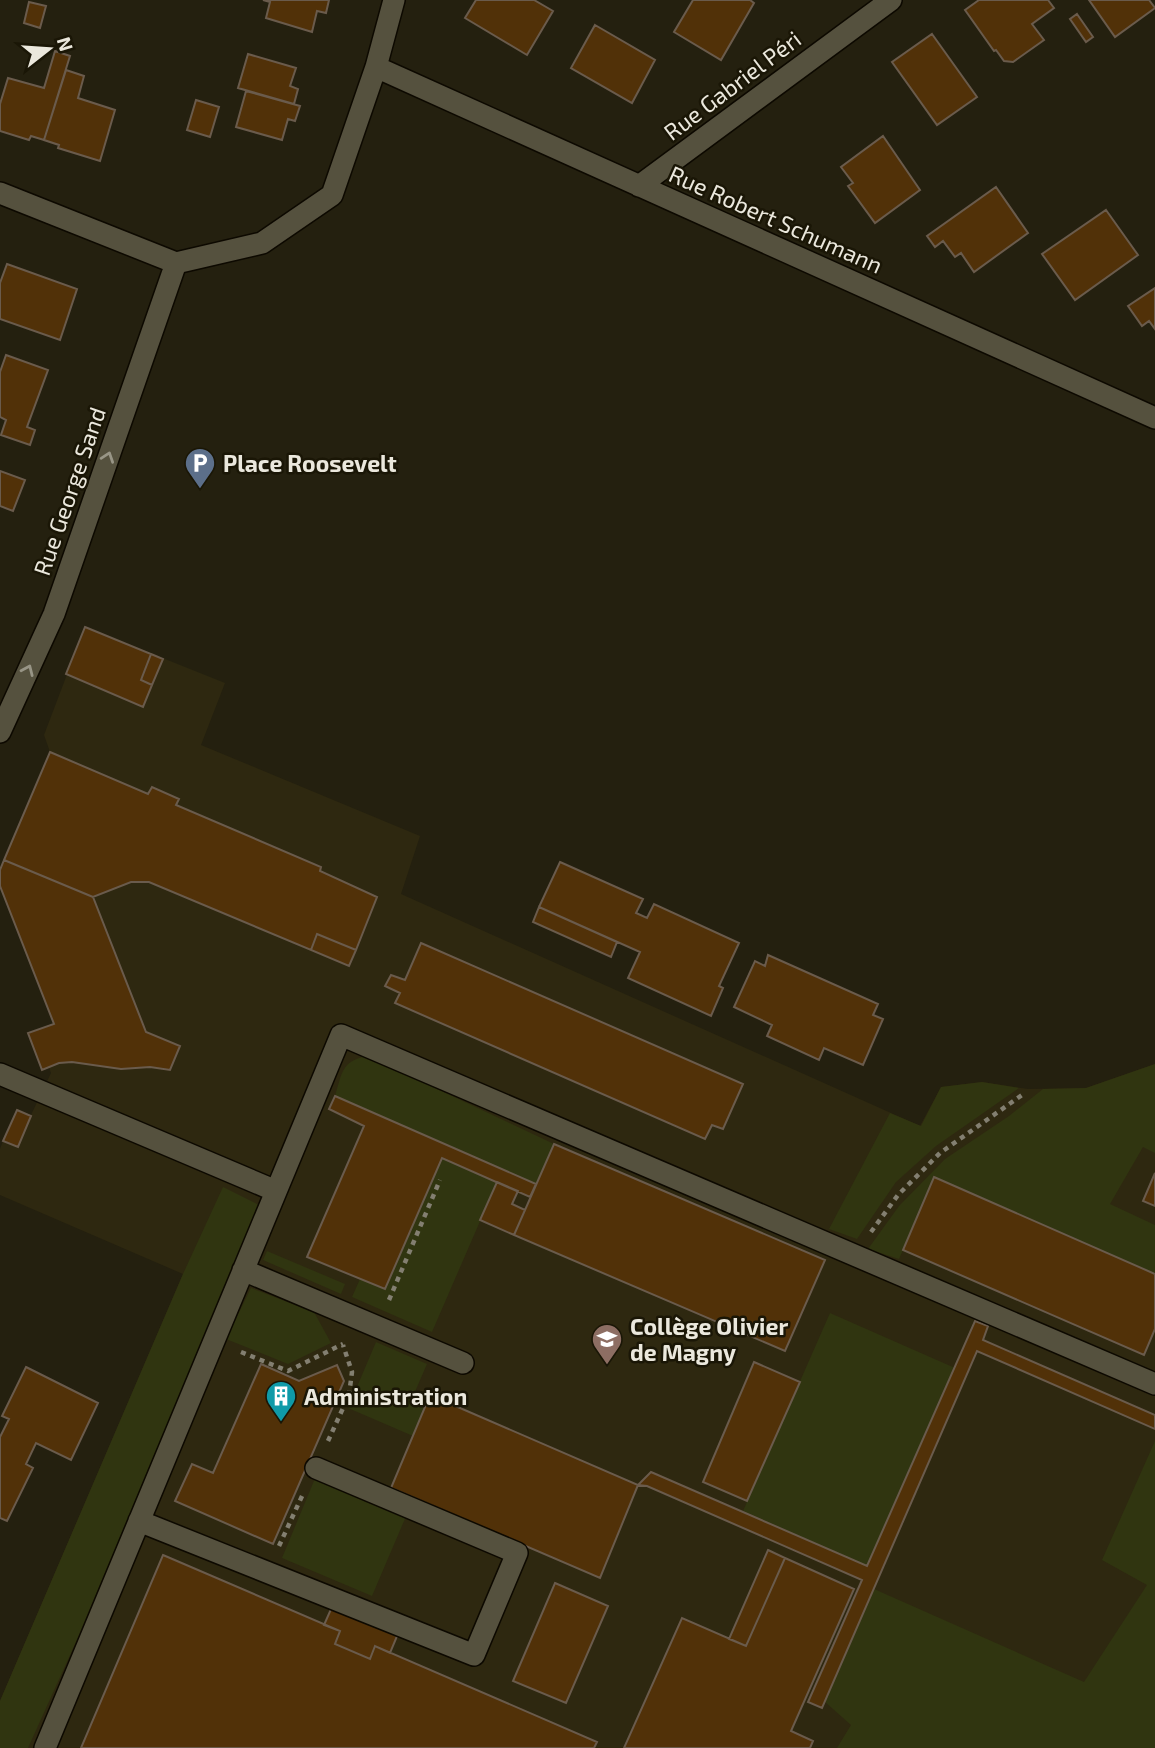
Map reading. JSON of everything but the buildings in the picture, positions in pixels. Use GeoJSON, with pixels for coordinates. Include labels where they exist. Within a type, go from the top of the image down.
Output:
{"type":"FeatureCollection","features":[{"type":"Feature","properties":{"kind":"street"},"geometry":{"type":"LineString","coordinates":[[0,193],[176,263],[262,243],[332,195],[376,67],[394,0]]}},
{"type":"Feature","properties":{"kind":"street","name":"Rue Gabriel Péri"},"geometry":{"type":"LineString","coordinates":[[639,186],[891,0]]}},
{"type":"Feature","properties":{"kind":"street","name":"Rue Robert Schumann"},"geometry":{"type":"LineString","coordinates":[[376,67],[1155,418]]}},
{"type":"Feature","properties":{"kind":"street","name":"Rue George Sand"},"geometry":{"type":"LineString","coordinates":[[0,732],[54,614],[176,263]]}},
{"type":"Feature","properties":{"kind":"street"},"geometry":{"type":"LineString","coordinates":[[45,1748],[341,1035],[1155,1384]]}},
{"type":"Feature","properties":{"kind":"street"},"geometry":{"type":"LineString","coordinates":[[0,1074],[276,1191]]}},
{"type":"Feature","properties":{"kind":"street"},"geometry":{"type":"LineString","coordinates":[[243,1270],[463,1363]]}},
{"type":"Feature","properties":{"kind":"street"},"geometry":{"type":"LineString","coordinates":[[139,1521],[474,1655],[517,1553],[316,1468]]}},
{"type":"Feature","properties":{"kind":"path"},"geometry":{"type":"LineString","coordinates":[[854,1256],[898,1195],[940,1153],[1023,1095]]}},
{"type":"Feature","properties":{"kind":"path"},"geometry":{"type":"LineString","coordinates":[[378,1327],[440,1180]]}},
{"type":"Feature","properties":{"kind":"path"},"geometry":{"type":"LineString","coordinates":[[268,1571],[349,1395],[352,1372],[343,1344],[314,1300]]}},
{"type":"Feature","properties":{"kind":"path"},"geometry":{"type":"LineString","coordinates":[[214,1341],[288,1371],[343,1344]]}},
{"type":"Feature","properties":{"kind":"shaded area"},"geometry":{"type":"Polygon","coordinates":[[[85,627],[225,683],[201,745],[420,836],[401,894],[920,1126],[941,1087],[982,1082],[1028,1089],[1086,1088],[1155,1064],[1155,1748],[0,1748],[0,1701],[183,1274],[0,1195],[0,1149],[3,1141],[17,1110],[31,1115],[51,1073],[49,1067],[42,1070],[28,1033],[54,1023],[0,886],[0,870],[50,752],[44,735],[85,627]]]}},
{"type":"Feature","properties":{"kind":"green space"},"geometry":{"type":"Polygon","coordinates":[[[367,1056],[554,1144],[536,1184],[335,1096],[347,1065],[367,1056]]]}},
{"type":"Feature","properties":{"kind":"green space"},"geometry":{"type":"Polygon","coordinates":[[[1155,1064],[1155,1153],[1143,1147],[1110,1204],[1155,1225],[1155,1274],[935,1178],[899,1259],[868,1249],[899,1206],[945,1159],[1009,1116],[1043,1089],[1086,1088],[1155,1064]]]}},
{"type":"Feature","properties":{"kind":"green space"},"geometry":{"type":"Polygon","coordinates":[[[982,1082],[1019,1088],[936,1146],[896,1182],[857,1239],[829,1229],[890,1113],[921,1126],[941,1087],[982,1082]]]}},
{"type":"Feature","properties":{"kind":"green space"},"geometry":{"type":"Polygon","coordinates":[[[442,1158],[497,1182],[432,1332],[352,1297],[360,1279],[385,1289],[442,1158]]]}},
{"type":"Feature","properties":{"kind":"green space"},"geometry":{"type":"Polygon","coordinates":[[[223,1187],[259,1205],[79,1635],[28,1748],[0,1748],[0,1701],[223,1187]]]}},
{"type":"Feature","properties":{"kind":"green space"},"geometry":{"type":"Polygon","coordinates":[[[267,1251],[345,1284],[341,1294],[263,1260],[267,1251]]]}},
{"type":"Feature","properties":{"kind":"green space"},"geometry":{"type":"Polygon","coordinates":[[[251,1288],[314,1312],[331,1343],[288,1364],[226,1339],[251,1288]]]}},
{"type":"Feature","properties":{"kind":"green space"},"geometry":{"type":"Polygon","coordinates":[[[830,1313],[955,1368],[867,1566],[743,1511],[830,1313]]]}},
{"type":"Feature","properties":{"kind":"green space"},"geometry":{"type":"Polygon","coordinates":[[[376,1342],[427,1364],[414,1394],[428,1400],[413,1436],[348,1408],[376,1342]]]}},
{"type":"Feature","properties":{"kind":"green space"},"geometry":{"type":"Polygon","coordinates":[[[1155,1441],[1155,1748],[837,1748],[851,1725],[824,1701],[874,1589],[1084,1682],[1147,1585],[1102,1560],[1155,1441]]]}},
{"type":"Feature","properties":{"kind":"green space"},"geometry":{"type":"Polygon","coordinates":[[[316,1476],[407,1514],[372,1596],[282,1558],[316,1476]]]}},
{"type":"Feature","properties":{"kind":"place","name":"Place Roosevelt"},"geometry":{"type":"Point","coordinates":[200,490]}},
{"type":"Feature","properties":{"kind":"place","name":"Collège Olivier de Magny"},"geometry":{"type":"Point","coordinates":[607,1366]}},
{"type":"Feature","properties":{"kind":"place","name":"Administration"},"geometry":{"type":"Point","coordinates":[281,1423]}}]}
